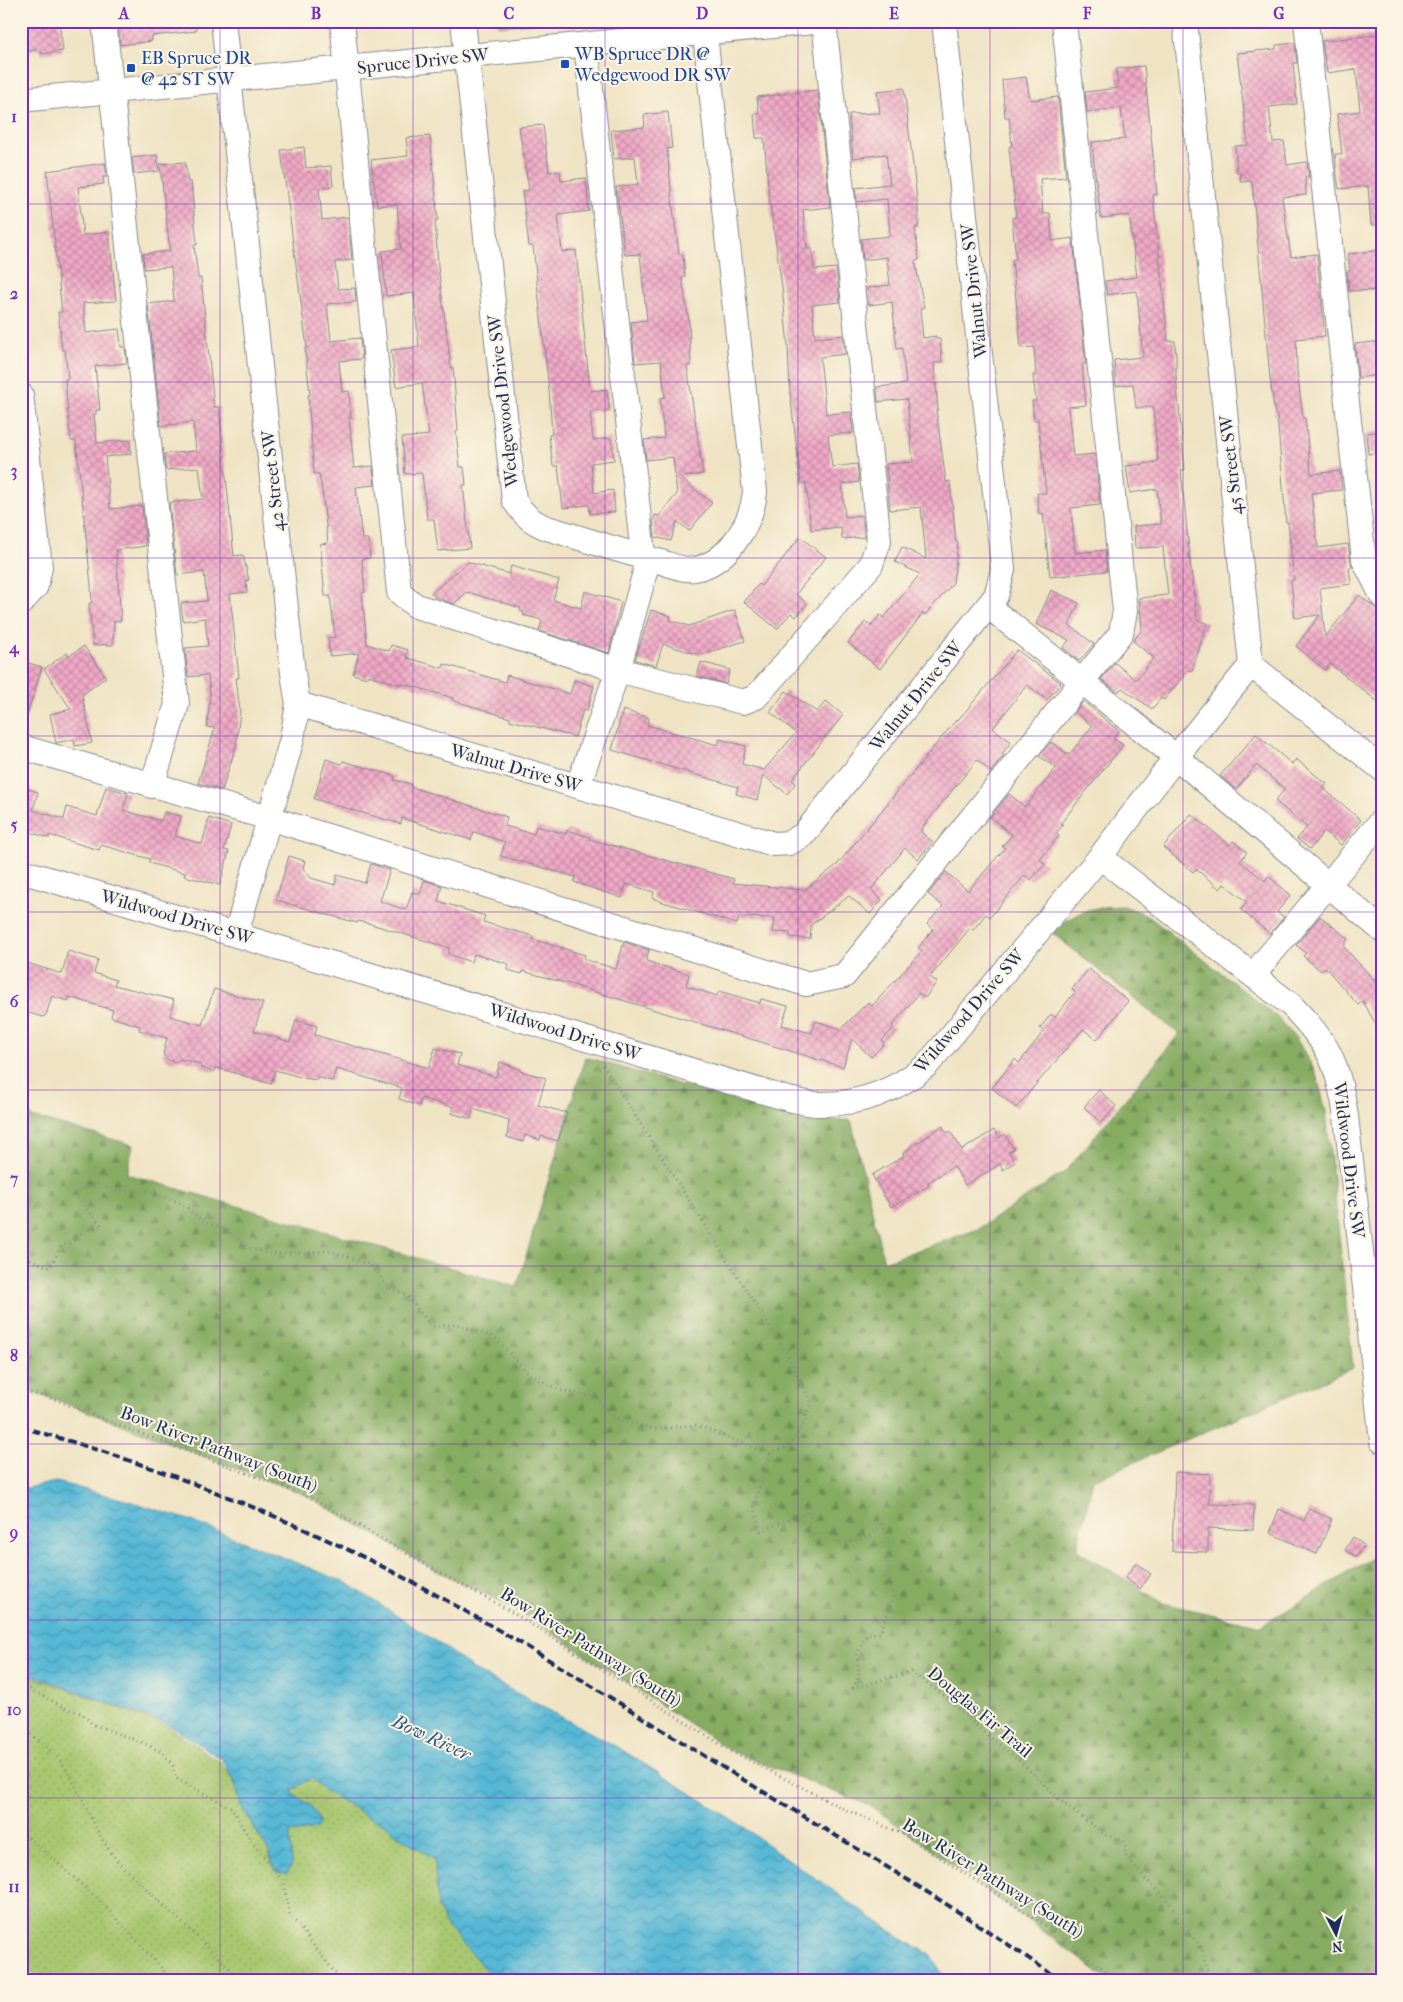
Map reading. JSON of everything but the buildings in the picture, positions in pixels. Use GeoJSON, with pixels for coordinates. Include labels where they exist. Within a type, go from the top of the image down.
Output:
{"type":"FeatureCollection","features":[{"type":"Feature","properties":{"kind":"street"},"geometry":{"type":"LineString","coordinates":[[104,21],[177,704],[152,786]]}},
{"type":"Feature","properties":{"kind":"street","name":"42 Street SW"},"geometry":{"type":"LineString","coordinates":[[223,21],[298,704],[292,739],[236,934]]}},
{"type":"Feature","properties":{"kind":"street"},"geometry":{"type":"LineString","coordinates":[[342,21],[399,592],[416,606],[618,670],[743,702],[756,697],[871,566],[879,541],[824,21]]}},
{"type":"Feature","properties":{"kind":"street","name":"Wedgewood Drive SW"},"geometry":{"type":"LineString","coordinates":[[463,21],[514,500],[522,514],[534,523],[644,557],[694,569],[714,562],[731,546],[750,518],[755,492],[705,34]]}},
{"type":"Feature","properties":{"kind":"street","name":"Spruce Drive SW"},"geometry":{"type":"LineString","coordinates":[[21,100],[824,21]]}},
{"type":"Feature","properties":{"kind":"street","name":"Walnut Drive SW"},"geometry":{"type":"LineString","coordinates":[[298,704],[766,842],[774,844],[789,843],[803,835],[996,596],[1001,580],[1002,557],[944,21]]}},
{"type":"Feature","properties":{"kind":"street"},"geometry":{"type":"LineString","coordinates":[[21,747],[269,818],[806,984],[844,976],[1121,633],[1125,611],[1064,21]]}},
{"type":"Feature","properties":{"kind":"street","name":"45 Street SW"},"geometry":{"type":"LineString","coordinates":[[1185,21],[1251,665]]}},
{"type":"Feature","properties":{"kind":"street"},"geometry":{"type":"LineString","coordinates":[[1306,21],[1364,560],[1382,596]]}},
{"type":"Feature","properties":{"kind":"street"},"geometry":{"type":"LineString","coordinates":[[578,786],[618,670],[645,572],[586,45]]}},
{"type":"Feature","properties":{"kind":"street"},"geometry":{"type":"LineString","coordinates":[[21,396],[40,568],[36,586],[21,603]]}},
{"type":"Feature","properties":{"kind":"street"},"geometry":{"type":"LineString","coordinates":[[988,606],[1176,757],[1382,930]]}},
{"type":"Feature","properties":{"kind":"street"},"geometry":{"type":"LineString","coordinates":[[1100,857],[1176,757],[1251,665],[1382,769]]}},
{"type":"Feature","properties":{"kind":"street"},"geometry":{"type":"LineString","coordinates":[[1253,975],[1382,820]]}},
{"type":"Feature","properties":{"kind":"street","name":"Wildwood Drive SW"},"geometry":{"type":"LineString","coordinates":[[21,871],[788,1098],[821,1104],[875,1095],[910,1078],[926,1065],[1100,857],[1291,1005],[1330,1051],[1336,1067],[1346,1116],[1382,1441]]}},
{"type":"Feature","properties":{"kind":"path"},"geometry":{"type":"LineString","coordinates":[[21,1254],[50,1268],[61,1246],[72,1242],[83,1231],[102,1226],[75,1195],[84,1188],[97,1184],[115,1191],[148,1191],[180,1202],[204,1222],[224,1229],[249,1248],[273,1254],[331,1251],[371,1266],[389,1288],[407,1296],[432,1327],[456,1324],[495,1338],[530,1375],[560,1390],[592,1396],[620,1420],[655,1429],[696,1425],[770,1454],[785,1449],[804,1426],[811,1404],[804,1386],[789,1357],[598,1057]]}},
{"type":"Feature","properties":{"kind":"path","name":"Bow River Pathway (South)"},"geometry":{"type":"LineString","coordinates":[[21,1390],[57,1400],[104,1420],[308,1496],[510,1611],[731,1751],[844,1809],[905,1835],[1065,1938],[1118,1981]]}},
{"type":"Feature","properties":{"kind":"path","name":"Douglas Fir Trail"},"geometry":{"type":"LineString","coordinates":[[770,1454],[754,1505],[761,1531],[811,1511],[808,1536],[836,1530],[840,1545],[870,1536],[882,1522],[889,1549],[888,1583],[894,1598],[880,1633],[867,1634],[857,1654],[859,1675],[853,1688],[911,1672],[949,1699],[983,1732],[1021,1762],[1064,1804],[1106,1836],[1124,1840],[1126,1856],[1144,1878],[1163,1895],[1176,1912],[1180,1930],[1199,1943],[1207,1961],[1208,1973],[1213,1981]]}},
{"type":"Feature","properties":{"kind":"path"},"geometry":{"type":"LineString","coordinates":[[21,1684],[65,1708],[83,1714],[92,1724],[162,1752],[173,1766],[175,1778],[232,1808],[252,1841],[284,1882],[289,1913],[341,1981]]}},
{"type":"Feature","properties":{"kind":"path"},"geometry":{"type":"LineString","coordinates":[[21,1730],[33,1736],[60,1759],[80,1790],[97,1833],[117,1860],[242,1981]]}},
{"type":"Feature","properties":{"kind":"path"},"geometry":{"type":"LineString","coordinates":[[21,1831],[99,1900],[173,1981]]}},
{"type":"Feature","properties":{"kind":"green space"},"geometry":{"type":"Polygon","coordinates":[[[494,21],[554,21],[499,26],[494,21]]]}},
{"type":"Feature","properties":{"kind":"green space"},"geometry":{"type":"Polygon","coordinates":[[[1124,906],[1147,915],[1276,1016],[1296,1038],[1316,1073],[1326,1112],[1353,1368],[1093,1480],[1077,1550],[1163,1603],[1261,1626],[1382,1552],[1382,1981],[1111,1981],[873,1807],[731,1751],[514,1608],[435,1570],[308,1496],[57,1400],[21,1390],[21,1114],[133,1145],[127,1174],[517,1287],[585,1057],[788,1116],[816,1121],[851,1120],[884,1262],[978,1229],[1066,1171],[1179,1034],[1051,932],[1077,914],[1085,911],[1101,907],[1124,906]]]}},
{"type":"Feature","properties":{"kind":"green space"},"geometry":{"type":"Polygon","coordinates":[[[21,1673],[168,1727],[220,1762],[235,1783],[241,1806],[269,1852],[290,1844],[290,1833],[316,1829],[310,1805],[295,1796],[292,1790],[312,1778],[324,1790],[374,1820],[385,1824],[402,1838],[434,1858],[439,1907],[497,1981],[44,1981],[21,1966],[21,1673]]]}},
{"type":"Feature","properties":{"kind":"water","name":"Bow River"},"geometry":{"type":"Polygon","coordinates":[[[56,1482],[129,1501],[189,1520],[347,1583],[447,1649],[474,1670],[619,1748],[744,1827],[907,1942],[930,1954],[947,1981],[496,1981],[446,1925],[438,1907],[434,1858],[402,1838],[385,1824],[374,1820],[324,1790],[312,1778],[292,1790],[295,1796],[310,1805],[320,1823],[316,1829],[290,1833],[292,1865],[287,1874],[275,1871],[269,1852],[241,1806],[235,1783],[222,1759],[169,1725],[21,1671],[21,1487],[27,1488],[56,1482]]]}},
{"type":"Feature","properties":{"kind":"railway"},"geometry":{"type":"LineString","coordinates":[[21,1427],[64,1439],[191,1482],[314,1534],[448,1601],[539,1654],[935,1897],[1061,1981]]}},
{"type":"Feature","properties":{"kind":"place","name":"WB Spruce DR @ Wedgewood DR SW"},"geometry":{"type":"Point","coordinates":[565,64]}},
{"type":"Feature","properties":{"kind":"place","name":"EB Spruce DR @ 42 ST SW"},"geometry":{"type":"Point","coordinates":[131,68]}}]}
